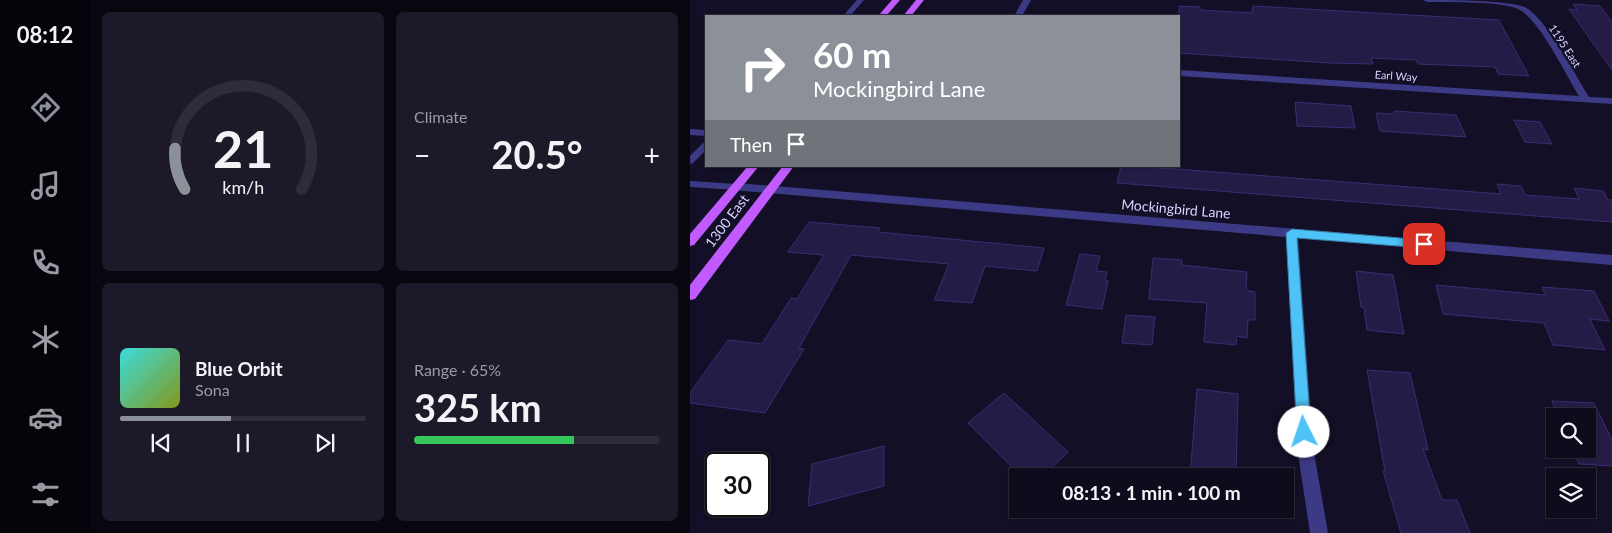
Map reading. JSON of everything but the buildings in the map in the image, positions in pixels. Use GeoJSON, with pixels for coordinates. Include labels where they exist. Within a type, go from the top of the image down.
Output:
{"type":"FeatureCollection","features":[{"type":"Feature","properties":{"kind":"main road"},"geometry":{"type":"LineString","coordinates":[[883,15],[896,0]]}},
{"type":"Feature","properties":{"kind":"main road"},"geometry":{"type":"LineString","coordinates":[[909,15],[920,0]]}},
{"type":"Feature","properties":{"kind":"main road","name":"1300 East"},"geometry":{"type":"LineString","coordinates":[[690,242],[753,167]]}},
{"type":"Feature","properties":{"kind":"main road","name":"1300 East"},"geometry":{"type":"LineString","coordinates":[[690,295],[788,167]]}},
{"type":"Feature","properties":{"kind":"street"},"geometry":{"type":"LineString","coordinates":[[1019,15],[1027,0]]}},
{"type":"Feature","properties":{"kind":"street","name":"1195 East"},"geometry":{"type":"LineString","coordinates":[[1426,0],[1504,4],[1522,8],[1535,21],[1586,99]]}},
{"type":"Feature","properties":{"kind":"street","name":"Earl Way"},"geometry":{"type":"LineString","coordinates":[[1180,73],[1612,101]]}},
{"type":"Feature","properties":{"kind":"street","name":"Mockingbird Lane"},"geometry":{"type":"LineString","coordinates":[[737,187],[1612,260]]}},
{"type":"Feature","properties":{"kind":"street"},"geometry":{"type":"LineString","coordinates":[[1292,233],[1305,448],[1319,533]]}},
{"type":"Feature","properties":{"kind":"lane"},"geometry":{"type":"LineString","coordinates":[[847,15],[861,0]]}},
{"type":"Feature","properties":{"kind":"lane"},"geometry":{"type":"LineString","coordinates":[[690,132],[705,133]]}},
{"type":"Feature","properties":{"kind":"lane"},"geometry":{"type":"LineString","coordinates":[[690,161],[705,146]]}},
{"type":"Feature","properties":{"kind":"lane"},"geometry":{"type":"LineString","coordinates":[[690,184],[737,187]]}},
{"type":"Feature","properties":{"kind":"route"},"geometry":{"type":"LineString","coordinates":[[1304,432],[1292,233],[1424,244]]}}]}
